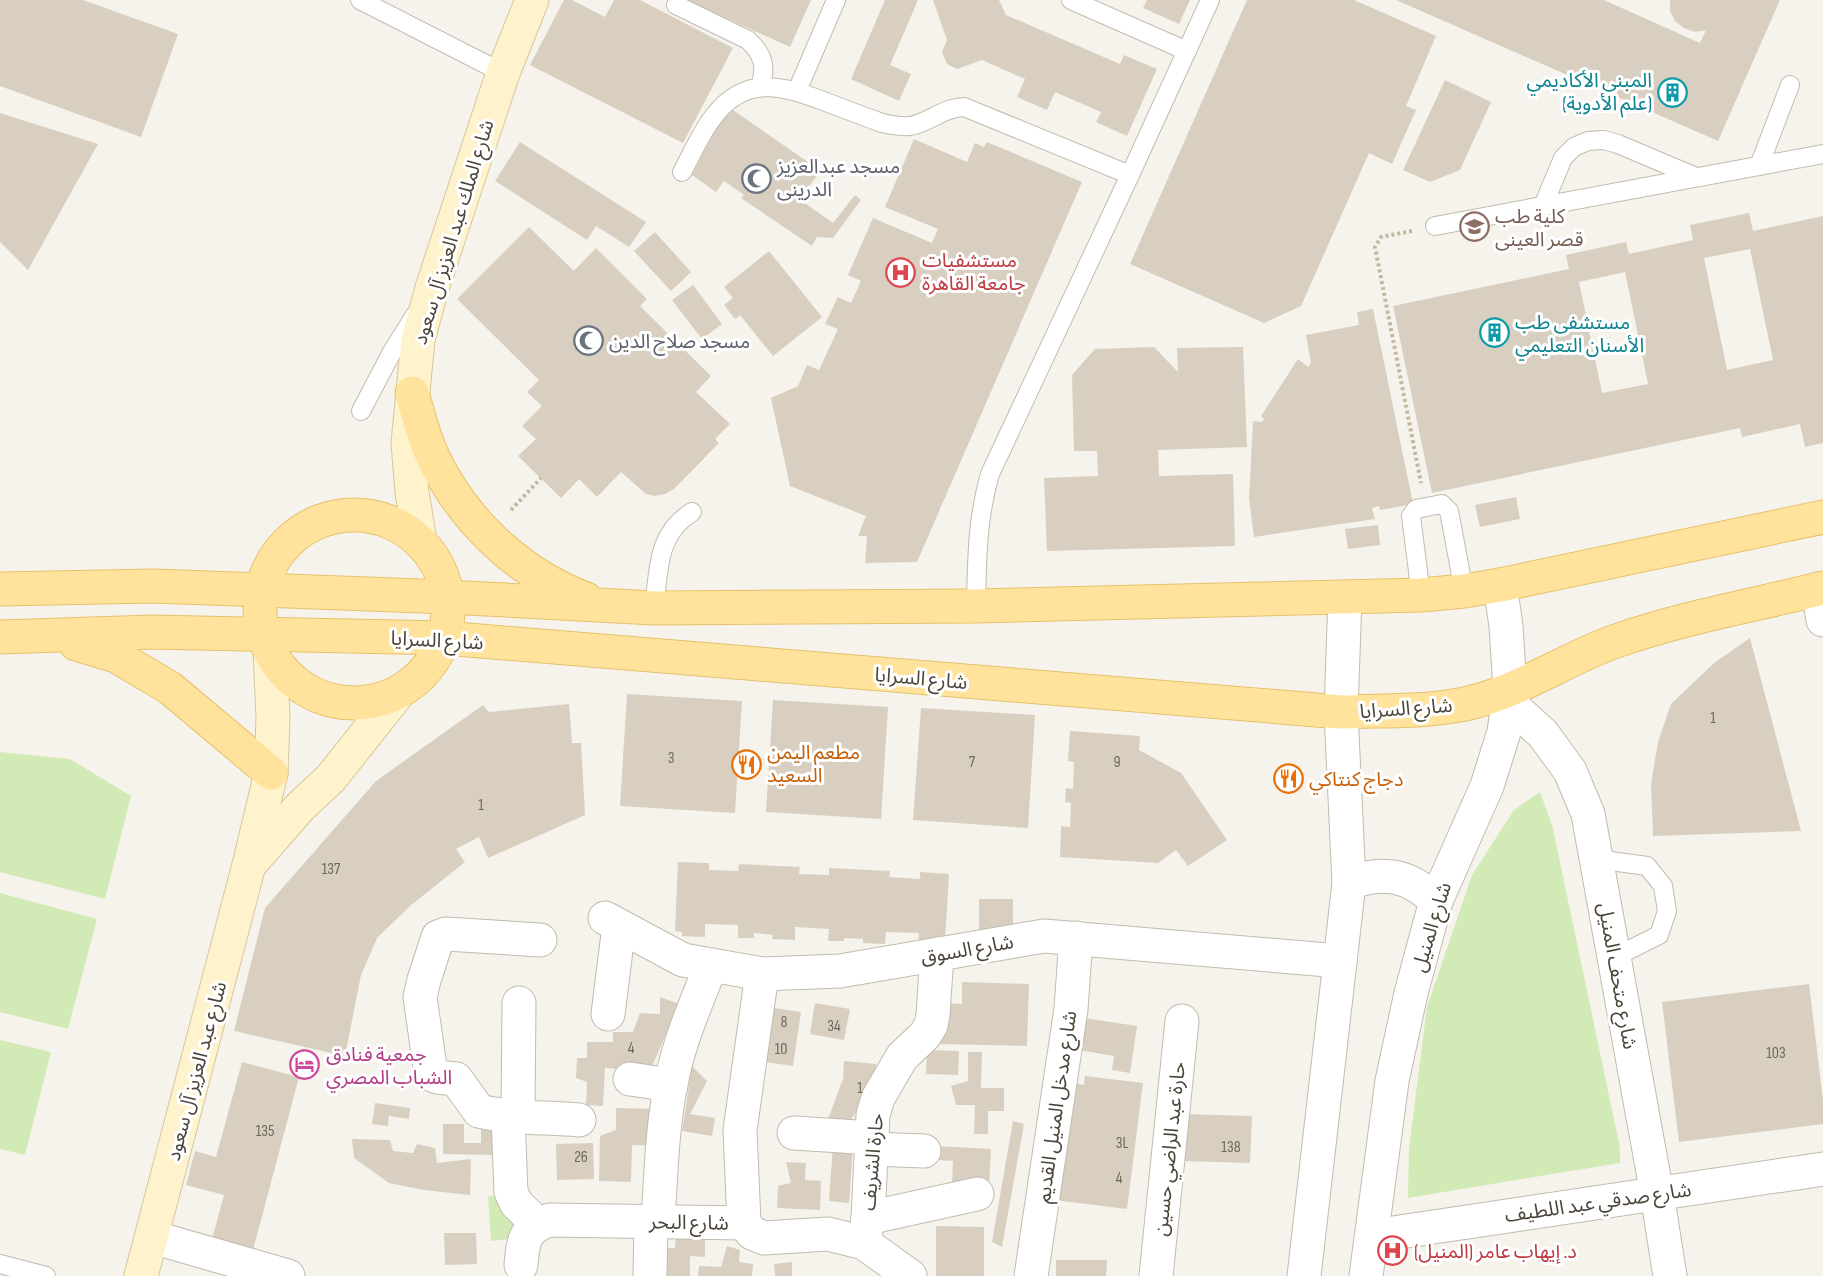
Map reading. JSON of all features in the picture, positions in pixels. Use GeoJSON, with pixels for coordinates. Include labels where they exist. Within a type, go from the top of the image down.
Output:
{"type":"FeatureCollection","features":[{"type":"Feature","properties":{"kind":"main road","name":"شارع الملك عبد العزيز آل سعود"},"geometry":{"type":"LineString","coordinates":[[420,542],[412,492],[408,443],[417,340],[503,73],[532,0]]}},
{"type":"Feature","properties":{"kind":"main road"},"geometry":{"type":"LineString","coordinates":[[412,393],[420,424],[432,455],[447,484],[466,510],[513,558],[542,578],[573,594],[605,606]]}},
{"type":"Feature","properties":{"kind":"main road"},"geometry":{"type":"LineString","coordinates":[[347,515],[367,516],[387,521],[405,530],[420,542],[439,567],[448,597],[448,618],[444,638],[437,654],[415,681],[383,699],[346,702],[327,699],[309,691],[294,681],[280,667],[267,643],[260,620],[262,590],[268,571],[278,554],[292,539],[308,527],[327,519],[347,515]]}},
{"type":"Feature","properties":{"kind":"main road"},"geometry":{"type":"LineString","coordinates":[[0,589],[154,586],[448,597],[654,608],[976,606],[1421,595],[1500,585],[1823,517]]}},
{"type":"Feature","properties":{"kind":"main road","name":"شارع السرايا"},"geometry":{"type":"LineString","coordinates":[[0,637],[152,632],[267,643],[444,638],[1341,712],[1443,709],[1479,700],[1509,696],[1618,640],[1681,621],[1821,599]]}},
{"type":"Feature","properties":{"kind":"main road"},"geometry":{"type":"LineString","coordinates":[[54,637],[116,656],[170,688],[271,773]]}},
{"type":"Feature","properties":{"kind":"main road","name":"شارع عبد العزيز آل سعود"},"geometry":{"type":"LineString","coordinates":[[141,1276],[271,773],[273,717],[267,643]]}},
{"type":"Feature","properties":{"kind":"main road","name":"شارع عبد العزيز آل سعود"},"geometry":{"type":"LineString","coordinates":[[249,865],[300,807],[331,778],[400,691]]}},
{"type":"Feature","properties":{"kind":"street","name":"شارع المنيل"},"geometry":{"type":"LineString","coordinates":[[1366,1276],[1392,1081],[1411,993],[1436,901],[1487,786],[1504,732],[1509,696],[1506,626],[1500,585]]}},
{"type":"Feature","properties":{"kind":"street"},"geometry":{"type":"LineString","coordinates":[[1304,1276],[1349,883],[1341,712],[1345,597]]}},
{"type":"Feature","properties":{"kind":"street","name":"شارع متحف المنيل"},"geometry":{"type":"LineString","coordinates":[[1509,696],[1543,734],[1570,771],[1588,814],[1670,1276]]}},
{"type":"Feature","properties":{"kind":"street"},"geometry":{"type":"LineString","coordinates":[[1349,883],[1364,877],[1379,875],[1396,877],[1411,882],[1436,901]]}},
{"type":"Feature","properties":{"kind":"street","name":"شارع السوق"},"geometry":{"type":"LineString","coordinates":[[608,1014],[612,922],[683,960],[762,974],[840,971],[1044,936],[1340,960]]}},
{"type":"Feature","properties":{"kind":"street"},"geometry":{"type":"LineString","coordinates":[[540,940],[446,934],[438,937],[420,997],[431,1074],[436,1077],[456,1079],[479,1111],[513,1116],[579,1120]]}},
{"type":"Feature","properties":{"kind":"street","name":"شارع مدخل المنيل القديم"},"geometry":{"type":"LineString","coordinates":[[1031,1276],[1071,1009],[1076,938]]}},
{"type":"Feature","properties":{"kind":"street","name":"حارة الشريف"},"geometry":{"type":"LineString","coordinates":[[866,1231],[873,1115],[878,1098],[902,1057],[925,1035],[931,1024],[937,954]]}},
{"type":"Feature","properties":{"kind":"street"},"geometry":{"type":"LineString","coordinates":[[650,1276],[664,1124],[671,1085],[682,1041],[711,965]]}},
{"type":"Feature","properties":{"kind":"street","name":"شارع البحر"},"geometry":{"type":"LineString","coordinates":[[537,1224],[550,1220],[744,1223],[740,1130],[762,974]]}},
{"type":"Feature","properties":{"kind":"street"},"geometry":{"type":"LineString","coordinates":[[519,1003],[511,1192],[516,1203],[537,1224],[528,1232],[523,1244],[521,1265]]}},
{"type":"Feature","properties":{"kind":"street","name":"حارة عبد الراضي حسين"},"geometry":{"type":"LineString","coordinates":[[1156,1276],[1182,1021]]}},
{"type":"Feature","properties":{"kind":"street"},"geometry":{"type":"LineString","coordinates":[[630,1079],[671,1085]]}},
{"type":"Feature","properties":{"kind":"street"},"geometry":{"type":"LineString","coordinates":[[794,1133],[924,1151]]}},
{"type":"Feature","properties":{"kind":"street","name":"شارع صدقي عبد اللطيف"},"geometry":{"type":"LineString","coordinates":[[1373,1236],[1823,1169]]}},
{"type":"Feature","properties":{"kind":"street"},"geometry":{"type":"LineString","coordinates":[[744,1223],[752,1233],[764,1238],[866,1231],[977,1194]]}},
{"type":"Feature","properties":{"kind":"street"},"geometry":{"type":"LineString","coordinates":[[866,1231],[910,1276]]}},
{"type":"Feature","properties":{"kind":"street"},"geometry":{"type":"LineString","coordinates":[[152,1237],[288,1276]]}},
{"type":"Feature","properties":{"kind":"lane"},"geometry":{"type":"LineString","coordinates":[[360,0],[503,73]]}},
{"type":"Feature","properties":{"kind":"lane"},"geometry":{"type":"LineString","coordinates":[[797,91],[836,0]]}},
{"type":"Feature","properties":{"kind":"lane"},"geometry":{"type":"LineString","coordinates":[[1071,0],[1187,51]]}},
{"type":"Feature","properties":{"kind":"lane"},"geometry":{"type":"LineString","coordinates":[[976,606],[978,531],[982,502],[990,474],[1131,175],[1210,0]]}},
{"type":"Feature","properties":{"kind":"lane"},"geometry":{"type":"LineString","coordinates":[[676,6],[748,40],[755,46],[764,66],[764,77],[760,86]]}},
{"type":"Feature","properties":{"kind":"lane"},"geometry":{"type":"LineString","coordinates":[[1759,166],[1790,85]]}},
{"type":"Feature","properties":{"kind":"lane"},"geometry":{"type":"LineString","coordinates":[[682,172],[713,117],[726,102],[742,92],[760,86],[779,86],[895,126],[910,126],[923,122],[944,110],[964,107],[1131,175]]}},
{"type":"Feature","properties":{"kind":"lane"},"geometry":{"type":"LineString","coordinates":[[1543,206],[1563,158],[1574,147],[1588,141],[1604,140],[1618,144],[1696,177]]}},
{"type":"Feature","properties":{"kind":"lane"},"geometry":{"type":"LineString","coordinates":[[1435,226],[1823,154]]}},
{"type":"Feature","properties":{"kind":"lane"},"geometry":{"type":"LineString","coordinates":[[361,411],[392,352],[432,288]]}},
{"type":"Feature","properties":{"kind":"lane"},"geometry":{"type":"LineString","coordinates":[[1421,595],[1411,516],[1414,510],[1442,504],[1449,511],[1464,591]]}},
{"type":"Feature","properties":{"kind":"lane"},"geometry":{"type":"LineString","coordinates":[[654,608],[662,549],[666,537],[681,519],[692,512]]}},
{"type":"Feature","properties":{"kind":"lane"},"geometry":{"type":"LineString","coordinates":[[1596,859],[1647,866],[1663,886],[1667,911],[1659,935],[1615,957]]}},
{"type":"Feature","properties":{"kind":"lane"},"geometry":{"type":"LineString","coordinates":[[0,1264],[46,1276]]}},
{"type":"Feature","properties":{"kind":"path"},"geometry":{"type":"LineString","coordinates":[[1426,507],[1375,247],[1381,237],[1435,226]]}},
{"type":"Feature","properties":{"kind":"path"},"geometry":{"type":"LineString","coordinates":[[534,486],[541,478]]}},
{"type":"Feature","properties":{"kind":"green space"},"geometry":{"type":"Polygon","coordinates":[[[0,752],[70,759],[131,796],[105,899],[0,872],[0,752]]]}},
{"type":"Feature","properties":{"kind":"green space"},"geometry":{"type":"Polygon","coordinates":[[[1540,792],[1552,825],[1557,848],[1620,1148],[1620,1163],[1408,1198],[1409,1148],[1427,1007],[1472,875],[1514,810],[1540,792]]]}},
{"type":"Feature","properties":{"kind":"green space"},"geometry":{"type":"Polygon","coordinates":[[[0,893],[97,919],[68,1029],[0,1012],[0,893]]]}},
{"type":"Feature","properties":{"kind":"green space"},"geometry":{"type":"Polygon","coordinates":[[[0,1040],[51,1052],[25,1155],[0,1149],[0,1040]]]}},
{"type":"Feature","properties":{"kind":"green space"},"geometry":{"type":"Polygon","coordinates":[[[521,1195],[507,1214],[507,1220],[521,1221],[521,1238],[491,1241],[488,1196],[521,1195]]]}},
{"type":"Feature","properties":{"kind":"building"},"geometry":{"type":"Polygon","coordinates":[[[0,0],[83,0],[178,34],[141,137],[0,86],[0,0]]]}},
{"type":"Feature","properties":{"kind":"building"},"geometry":{"type":"Polygon","coordinates":[[[564,0],[572,0],[605,17],[614,0],[640,0],[733,48],[683,143],[530,65],[564,0]]]}},
{"type":"Feature","properties":{"kind":"building"},"geometry":{"type":"Polygon","coordinates":[[[686,0],[811,0],[790,47],[686,0]]]}},
{"type":"Feature","properties":{"kind":"building"},"geometry":{"type":"Polygon","coordinates":[[[885,0],[918,0],[890,65],[911,74],[899,101],[851,79],[885,0]]]}},
{"type":"Feature","properties":{"kind":"building"},"geometry":{"type":"Polygon","coordinates":[[[933,0],[999,0],[1006,15],[1120,64],[1124,55],[1157,69],[1127,136],[1096,122],[1101,112],[1055,92],[1047,110],[1017,97],[1025,79],[982,60],[957,69],[947,64],[942,52],[947,40],[933,0]]]}},
{"type":"Feature","properties":{"kind":"building"},"geometry":{"type":"Polygon","coordinates":[[[1147,0],[1190,0],[1179,24],[1143,8],[1147,0]]]}},
{"type":"Feature","properties":{"kind":"building"},"geometry":{"type":"Polygon","coordinates":[[[1247,0],[1354,0],[1436,36],[1406,106],[1416,110],[1392,164],[1369,153],[1301,306],[1264,323],[1130,264],[1247,0]]]}},
{"type":"Feature","properties":{"kind":"building","name":"المبنى الأكاديمي (علم الأدوية)"},"geometry":{"type":"Polygon","coordinates":[[[1396,0],[1604,0],[1700,43],[1706,30],[1695,32],[1675,21],[1670,11],[1670,0],[1780,0],[1718,141],[1396,0]]]}},
{"type":"Feature","properties":{"kind":"building"},"geometry":{"type":"Polygon","coordinates":[[[1445,80],[1491,102],[1460,170],[1430,182],[1403,170],[1445,80]]]}},
{"type":"Feature","properties":{"kind":"building","name":"مسجد عبدالعزيز الدرينى"},"geometry":{"type":"Polygon","coordinates":[[[727,106],[821,171],[799,199],[833,223],[855,195],[861,200],[833,238],[817,237],[812,246],[741,198],[744,195],[724,181],[716,192],[692,175],[727,106]]]}},
{"type":"Feature","properties":{"kind":"building"},"geometry":{"type":"Polygon","coordinates":[[[0,113],[98,144],[28,270],[0,242],[0,113]]]}},
{"type":"Feature","properties":{"kind":"building"},"geometry":{"type":"Polygon","coordinates":[[[914,139],[967,162],[975,143],[984,147],[987,142],[1082,182],[917,562],[865,563],[867,536],[858,536],[866,516],[790,486],[771,398],[798,386],[807,365],[819,370],[838,329],[825,324],[838,297],[851,303],[861,281],[848,275],[873,218],[932,243],[938,229],[885,207],[914,139]]]}},
{"type":"Feature","properties":{"kind":"building"},"geometry":{"type":"Polygon","coordinates":[[[520,142],[646,222],[629,247],[596,226],[587,240],[495,181],[520,142]]]}},
{"type":"Feature","properties":{"kind":"building","name":"مستشفى طب الأسنان التعليمي"},"geometry":{"type":"Polygon","coordinates":[[[1749,213],[1753,231],[1823,216],[1823,443],[1805,447],[1800,424],[1742,437],[1740,428],[1432,493],[1393,306],[1569,269],[1566,255],[1626,242],[1629,254],[1693,240],[1690,225],[1749,213]],[[1750,249],[1704,258],[1727,370],[1773,360],[1750,249]],[[1625,272],[1579,282],[1602,393],[1648,384],[1625,272]]]}},
{"type":"Feature","properties":{"kind":"building","name":"مسجد صلاح الدين"},"geometry":{"type":"Polygon","coordinates":[[[529,227],[574,271],[596,248],[647,299],[640,306],[711,376],[696,392],[730,424],[715,439],[719,443],[674,489],[665,494],[655,496],[646,494],[621,472],[597,497],[579,479],[561,498],[518,456],[536,439],[522,426],[542,406],[527,392],[539,380],[457,299],[529,227]]]}},
{"type":"Feature","properties":{"kind":"building"},"geometry":{"type":"Polygon","coordinates":[[[655,232],[691,272],[671,291],[634,251],[655,232]]]}},
{"type":"Feature","properties":{"kind":"building"},"geometry":{"type":"Polygon","coordinates":[[[769,251],[822,317],[773,356],[740,315],[735,319],[724,305],[733,298],[724,287],[769,251]]]}},
{"type":"Feature","properties":{"kind":"building"},"geometry":{"type":"Polygon","coordinates":[[[693,285],[722,324],[702,339],[672,300],[693,285]]]}},
{"type":"Feature","properties":{"kind":"building"},"geometry":{"type":"Polygon","coordinates":[[[1373,309],[1413,504],[1380,510],[1379,506],[1372,508],[1375,519],[1254,537],[1249,498],[1253,421],[1262,422],[1264,419],[1261,416],[1298,359],[1308,367],[1311,363],[1306,335],[1359,325],[1357,312],[1373,309]]]}},
{"type":"Feature","properties":{"kind":"building"},"geometry":{"type":"Polygon","coordinates":[[[1154,347],[1178,372],[1177,348],[1243,347],[1247,447],[1158,450],[1159,476],[1233,474],[1235,546],[1047,551],[1044,478],[1098,476],[1097,451],[1074,451],[1072,375],[1095,349],[1154,347]]]}},
{"type":"Feature","properties":{"kind":"building"},"geometry":{"type":"Polygon","coordinates":[[[1516,497],[1520,519],[1480,527],[1475,505],[1516,497]]]}},
{"type":"Feature","properties":{"kind":"building"},"geometry":{"type":"Polygon","coordinates":[[[1378,525],[1380,545],[1348,549],[1345,529],[1378,525]]]}},
{"type":"Feature","properties":{"kind":"building"},"geometry":{"type":"Polygon","coordinates":[[[1750,638],[1801,831],[1653,836],[1651,784],[1658,742],[1671,704],[1714,663],[1750,638]]]}},
{"type":"Feature","properties":{"kind":"building"},"geometry":{"type":"Polygon","coordinates":[[[627,694],[742,701],[735,813],[620,806],[627,694]]]}},
{"type":"Feature","properties":{"kind":"building"},"geometry":{"type":"Polygon","coordinates":[[[773,700],[888,707],[881,819],[766,812],[773,700]]]}},
{"type":"Feature","properties":{"kind":"building"},"geometry":{"type":"Polygon","coordinates":[[[569,704],[572,743],[581,743],[585,815],[488,858],[479,837],[456,849],[465,862],[410,906],[377,938],[361,975],[345,1056],[234,1031],[265,908],[376,781],[483,705],[489,712],[569,704]]]}},
{"type":"Feature","properties":{"kind":"building"},"geometry":{"type":"Polygon","coordinates":[[[921,708],[1035,715],[1028,828],[913,820],[921,708]]]}},
{"type":"Feature","properties":{"kind":"building"},"geometry":{"type":"Polygon","coordinates":[[[1070,731],[1140,736],[1139,750],[1181,773],[1227,840],[1188,866],[1176,850],[1158,863],[1060,857],[1061,826],[1070,827],[1071,803],[1065,802],[1066,788],[1073,789],[1074,762],[1068,761],[1070,731]]]}},
{"type":"Feature","properties":{"kind":"building"},"geometry":{"type":"Polygon","coordinates":[[[678,862],[709,863],[709,870],[738,871],[739,864],[800,867],[799,874],[829,875],[829,868],[890,871],[889,877],[920,879],[920,872],[949,874],[945,940],[918,945],[919,933],[886,932],[885,944],[863,943],[863,939],[844,938],[844,941],[828,941],[829,929],[795,927],[795,940],[772,939],[773,935],[754,933],[754,938],[738,938],[738,925],[705,924],[705,937],[682,936],[682,932],[675,931],[678,862]]]}},
{"type":"Feature","properties":{"kind":"building"},"geometry":{"type":"Polygon","coordinates":[[[979,899],[1013,899],[1013,934],[979,934],[979,899]]]}},
{"type":"Feature","properties":{"kind":"building"},"geometry":{"type":"Polygon","coordinates":[[[962,982],[1029,984],[1027,1046],[940,1044],[942,1003],[962,1004],[962,982]]]}},
{"type":"Feature","properties":{"kind":"building"},"geometry":{"type":"Polygon","coordinates":[[[1809,984],[1823,1100],[1823,1124],[1679,1142],[1662,1002],[1809,984]]]}},
{"type":"Feature","properties":{"kind":"building"},"geometry":{"type":"Polygon","coordinates":[[[660,997],[679,1004],[650,1071],[605,1068],[603,1106],[586,1105],[587,1082],[576,1078],[577,1058],[587,1058],[587,1042],[613,1042],[613,1032],[633,1032],[640,1013],[660,1014],[660,997]]]}},
{"type":"Feature","properties":{"kind":"building"},"geometry":{"type":"Polygon","coordinates":[[[815,1003],[850,1009],[844,1040],[810,1034],[815,1003]]]}},
{"type":"Feature","properties":{"kind":"building"},"geometry":{"type":"Polygon","coordinates":[[[774,1008],[801,1012],[793,1066],[765,1062],[774,1008]]]}},
{"type":"Feature","properties":{"kind":"building"},"geometry":{"type":"Polygon","coordinates":[[[1084,1018],[1137,1026],[1130,1073],[1112,1070],[1114,1056],[1079,1050],[1084,1018]]]}},
{"type":"Feature","properties":{"kind":"building"},"geometry":{"type":"Polygon","coordinates":[[[927,1050],[959,1051],[958,1075],[926,1074],[927,1050]]]}},
{"type":"Feature","properties":{"kind":"building"},"geometry":{"type":"Polygon","coordinates":[[[968,1052],[982,1052],[981,1088],[1004,1088],[1004,1111],[988,1111],[988,1134],[974,1134],[975,1105],[956,1105],[951,1086],[968,1081],[968,1052]]]}},
{"type":"Feature","properties":{"kind":"building"},"geometry":{"type":"Polygon","coordinates":[[[844,1061],[876,1064],[874,1088],[846,1126],[828,1119],[843,1079],[844,1061]]]}},
{"type":"Feature","properties":{"kind":"building"},"geometry":{"type":"Polygon","coordinates":[[[242,1062],[299,1077],[252,1254],[211,1243],[224,1195],[186,1185],[195,1151],[216,1157],[242,1062]]]}},
{"type":"Feature","properties":{"kind":"building"},"geometry":{"type":"Polygon","coordinates":[[[692,1066],[707,1081],[690,1114],[715,1118],[712,1136],[682,1131],[692,1066]]]}},
{"type":"Feature","properties":{"kind":"building"},"geometry":{"type":"Polygon","coordinates":[[[1085,1076],[1143,1083],[1127,1209],[1054,1200],[1070,1082],[1084,1085],[1085,1076]]]}},
{"type":"Feature","properties":{"kind":"building"},"geometry":{"type":"Polygon","coordinates":[[[375,1103],[410,1108],[409,1119],[389,1116],[388,1126],[372,1124],[375,1103]]]}},
{"type":"Feature","properties":{"kind":"building"},"geometry":{"type":"Polygon","coordinates":[[[616,1108],[657,1109],[656,1146],[632,1145],[631,1182],[599,1181],[600,1136],[616,1130],[616,1108]]]}},
{"type":"Feature","properties":{"kind":"building"},"geometry":{"type":"Polygon","coordinates":[[[1184,1114],[1252,1116],[1250,1163],[1182,1161],[1184,1114]]]}},
{"type":"Feature","properties":{"kind":"building"},"geometry":{"type":"Polygon","coordinates":[[[1013,1121],[1024,1124],[1002,1247],[992,1242],[1013,1121]]]}},
{"type":"Feature","properties":{"kind":"building"},"geometry":{"type":"Polygon","coordinates":[[[443,1124],[464,1124],[464,1143],[481,1143],[481,1129],[494,1129],[493,1155],[443,1154],[443,1124]]]}},
{"type":"Feature","properties":{"kind":"building"},"geometry":{"type":"Polygon","coordinates":[[[352,1139],[390,1140],[393,1151],[413,1153],[417,1144],[435,1148],[437,1163],[471,1159],[470,1195],[389,1183],[354,1158],[352,1139]]]}},
{"type":"Feature","properties":{"kind":"building"},"geometry":{"type":"Polygon","coordinates":[[[593,1143],[594,1179],[557,1180],[556,1144],[593,1143]]]}},
{"type":"Feature","properties":{"kind":"building"},"geometry":{"type":"Polygon","coordinates":[[[833,1145],[853,1147],[849,1203],[829,1201],[833,1145]]]}},
{"type":"Feature","properties":{"kind":"building"},"geometry":{"type":"Polygon","coordinates":[[[937,1146],[991,1149],[989,1188],[952,1186],[953,1161],[936,1160],[937,1146]]]}},
{"type":"Feature","properties":{"kind":"building"},"geometry":{"type":"Polygon","coordinates":[[[786,1162],[806,1163],[805,1180],[821,1181],[820,1210],[777,1208],[778,1186],[791,1183],[786,1162]]]}},
{"type":"Feature","properties":{"kind":"building"},"geometry":{"type":"Polygon","coordinates":[[[936,1226],[984,1227],[984,1276],[936,1276],[936,1226]]]}},
{"type":"Feature","properties":{"kind":"building"},"geometry":{"type":"Polygon","coordinates":[[[444,1233],[476,1233],[477,1264],[445,1265],[444,1233]]]}},
{"type":"Feature","properties":{"kind":"building"},"geometry":{"type":"Polygon","coordinates":[[[676,1235],[705,1236],[705,1257],[690,1256],[690,1276],[660,1276],[660,1248],[675,1248],[676,1235]]]}},
{"type":"Feature","properties":{"kind":"building"},"geometry":{"type":"Polygon","coordinates":[[[727,1246],[740,1250],[739,1262],[753,1264],[752,1276],[698,1276],[699,1266],[721,1267],[727,1246]]]}},
{"type":"Feature","properties":{"kind":"building"},"geometry":{"type":"Polygon","coordinates":[[[1056,1260],[1107,1260],[1106,1276],[1056,1276],[1056,1260]]]}},
{"type":"Feature","properties":{"kind":"building"},"geometry":{"type":"Polygon","coordinates":[[[792,1262],[792,1276],[775,1276],[774,1264],[792,1262]]]}},
{"type":"Feature","properties":{"kind":"place","name":"المبنى الأكاديمي (علم الأدوية)"},"geometry":{"type":"Point","coordinates":[1673,92]}},
{"type":"Feature","properties":{"kind":"place","name":"مسجد عبدالعزيز الدرينى"},"geometry":{"type":"Point","coordinates":[756,178]}},
{"type":"Feature","properties":{"kind":"place","name":"كلية طب قصر العينى"},"geometry":{"type":"Point","coordinates":[1474,227]}},
{"type":"Feature","properties":{"kind":"place","name":"مستشفيات جامعة القاهرة"},"geometry":{"type":"Point","coordinates":[901,272]}},
{"type":"Feature","properties":{"kind":"place","name":"مستشفى طب الأسنان التعليمي"},"geometry":{"type":"Point","coordinates":[1494,333]}},
{"type":"Feature","properties":{"kind":"place","name":"مسجد صلاح الدين"},"geometry":{"type":"Point","coordinates":[588,341]}},
{"type":"Feature","properties":{"kind":"place","name":"مطعم اليمن السعيد"},"geometry":{"type":"Point","coordinates":[746,764]}},
{"type":"Feature","properties":{"kind":"place","name":"دجاج كنتاكي"},"geometry":{"type":"Point","coordinates":[1288,779]}},
{"type":"Feature","properties":{"kind":"place","name":"جمعية فنادق الشباب المصري"},"geometry":{"type":"Point","coordinates":[305,1065]}},
{"type":"Feature","properties":{"kind":"place","name":"د. إيهاب عامر (المنيل)"},"geometry":{"type":"Point","coordinates":[1393,1251]}}]}
